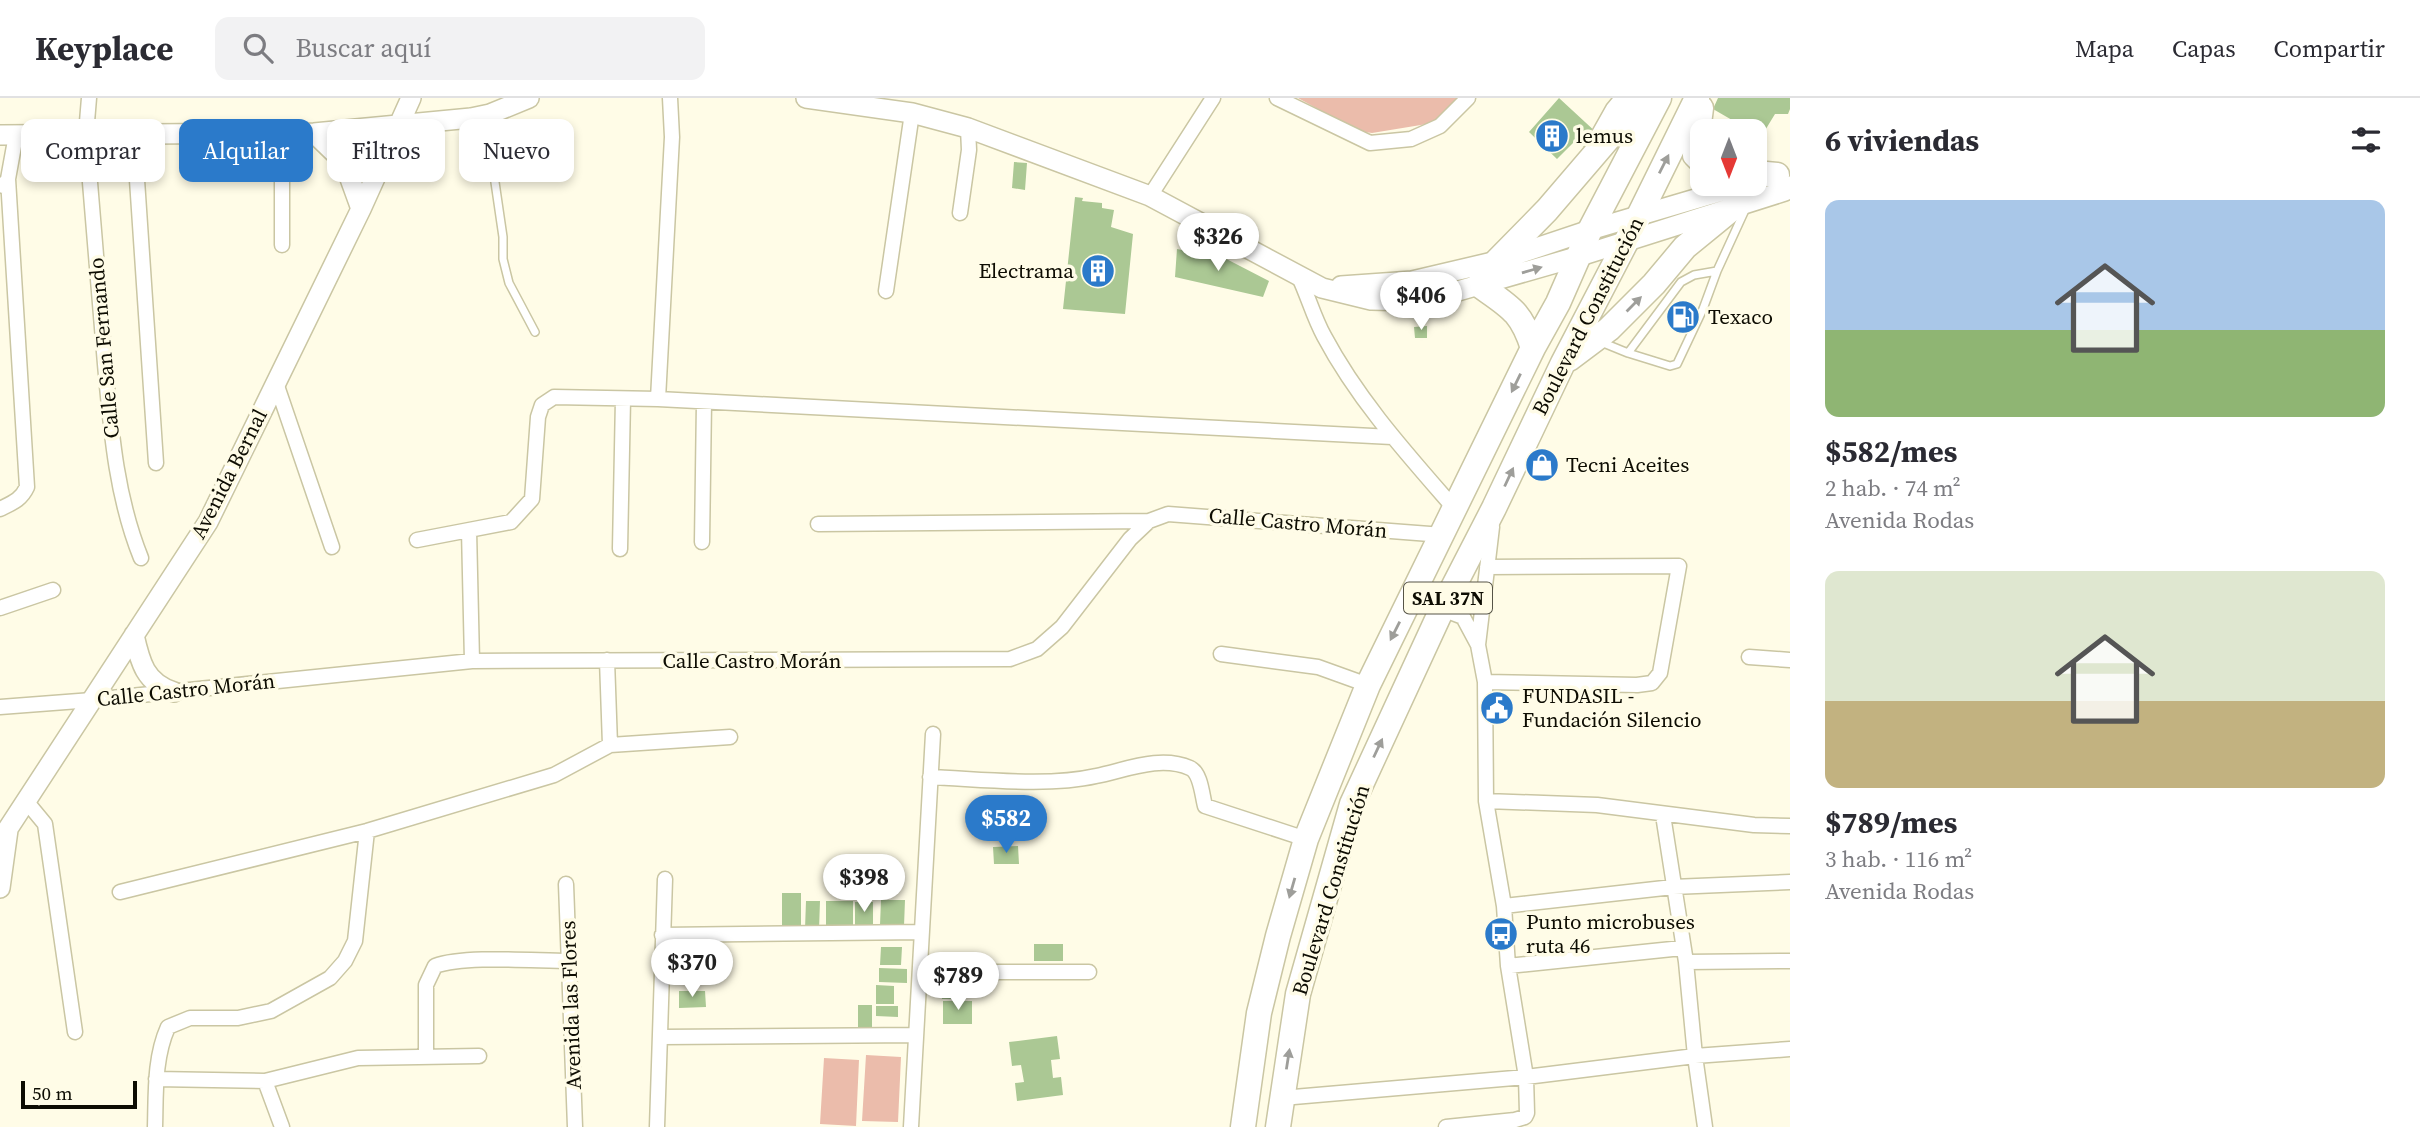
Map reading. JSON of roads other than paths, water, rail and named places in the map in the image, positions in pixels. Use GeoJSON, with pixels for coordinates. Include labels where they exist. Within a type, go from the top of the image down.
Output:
{"type":"FeatureCollection","features":[{"type":"Feature","properties":{"kind":"highway"},"geometry":{"type":"LineString","coordinates":[[1497,261],[1583,169],[1643,98]]}},
{"type":"Feature","properties":{"kind":"highway","name":"Boulevard Constitución"},"geometry":{"type":"LineString","coordinates":[[1243,1127],[1259,1013],[1278,936],[1306,839],[1368,685],[1558,303],[1590,230],[1660,98]]}},
{"type":"Feature","properties":{"kind":"highway"},"geometry":{"type":"LineString","coordinates":[[1698,119],[1700,98]]}},
{"type":"Feature","properties":{"kind":"highway","name":"Boulevard Constitución"},"geometry":{"type":"LineString","coordinates":[[1278,1127],[1298,994],[1352,804],[1442,609],[1563,363],[1700,98]]}},
{"type":"Feature","properties":{"kind":"highway"},"geometry":{"type":"LineString","coordinates":[[1563,363],[1609,328],[1654,284],[1685,247],[1743,197]]}},
{"type":"Feature","properties":{"kind":"highway"},"geometry":{"type":"LineString","coordinates":[[1479,285],[1515,311],[1525,324],[1534,348]]}},
{"type":"Feature","properties":{"kind":"street","name":"Calle San Fernando"},"geometry":{"type":"LineString","coordinates":[[87,119],[89,98]]}},
{"type":"Feature","properties":{"kind":"street","name":"Avenida Bernal"},"geometry":{"type":"LineString","coordinates":[[402,119],[411,98]]}},
{"type":"Feature","properties":{"kind":"street"},"geometry":{"type":"LineString","coordinates":[[445,121],[490,114],[529,98]]}},
{"type":"Feature","properties":{"kind":"street"},"geometry":{"type":"LineString","coordinates":[[658,399],[671,136],[670,98]]}},
{"type":"Feature","properties":{"kind":"street"},"geometry":{"type":"LineString","coordinates":[[806,98],[912,113],[968,128],[1150,196],[1322,288],[1371,300],[1413,301],[1479,285],[1626,242],[1743,197]]}},
{"type":"Feature","properties":{"kind":"street"},"geometry":{"type":"LineString","coordinates":[[1150,196],[1213,98]]}},
{"type":"Feature","properties":{"kind":"street"},"geometry":{"type":"LineString","coordinates":[[1277,98],[1370,143],[1412,139],[1440,126],[1468,98]]}},
{"type":"Feature","properties":{"kind":"street"},"geometry":{"type":"LineString","coordinates":[[1583,169],[1593,144],[1622,98]]}},
{"type":"Feature","properties":{"kind":"street"},"geometry":{"type":"LineString","coordinates":[[886,291],[912,113]]}},
{"type":"Feature","properties":{"kind":"street"},"geometry":{"type":"LineString","coordinates":[[960,213],[969,150],[968,128]]}},
{"type":"Feature","properties":{"kind":"street"},"geometry":{"type":"LineString","coordinates":[[314,133],[327,132]]}},
{"type":"Feature","properties":{"kind":"street"},"geometry":{"type":"LineString","coordinates":[[314,133],[344,162],[360,209]]}},
{"type":"Feature","properties":{"kind":"street"},"geometry":{"type":"LineString","coordinates":[[0,509],[17,501],[27,486],[4,184],[8,135]]}},
{"type":"Feature","properties":{"kind":"street"},"geometry":{"type":"LineString","coordinates":[[1322,288],[1412,281],[1497,261],[1639,215],[1785,191],[1773,179]]}},
{"type":"Feature","properties":{"kind":"street","name":"Calle San Fernando"},"geometry":{"type":"LineString","coordinates":[[90,182],[111,430],[120,492],[141,558]]}},
{"type":"Feature","properties":{"kind":"street"},"geometry":{"type":"LineString","coordinates":[[137,182],[156,464]]}},
{"type":"Feature","properties":{"kind":"street"},"geometry":{"type":"LineString","coordinates":[[282,182],[282,245]]}},
{"type":"Feature","properties":{"kind":"street","name":"Avenida Bernal"},"geometry":{"type":"LineString","coordinates":[[0,888],[4,834],[208,522],[373,182]]}},
{"type":"Feature","properties":{"kind":"street"},"geometry":{"type":"LineString","coordinates":[[1299,276],[1323,334],[1345,371],[1392,437],[1454,508]]}},
{"type":"Feature","properties":{"kind":"street"},"geometry":{"type":"LineString","coordinates":[[276,383],[332,547]]}},
{"type":"Feature","properties":{"kind":"street"},"geometry":{"type":"LineString","coordinates":[[417,540],[511,522],[532,499],[538,416],[542,405],[554,397],[658,399],[1392,437]]}},
{"type":"Feature","properties":{"kind":"street"},"geometry":{"type":"LineString","coordinates":[[620,549],[623,398]]}},
{"type":"Feature","properties":{"kind":"street"},"geometry":{"type":"LineString","coordinates":[[702,542],[704,402]]}},
{"type":"Feature","properties":{"kind":"street"},"geometry":{"type":"LineString","coordinates":[[1446,1127],[1515,1121],[1525,1117],[1527,1113],[1526,1077],[1508,967],[1504,906],[1486,801],[1485,682],[1478,645],[1494,508]]}},
{"type":"Feature","properties":{"kind":"street","name":"Calle Castro Morán"},"geometry":{"type":"LineString","coordinates":[[0,707],[472,661],[805,662],[1010,659],[1037,649],[1062,627],[1129,539],[1149,521],[1168,514],[1200,514],[1443,535]]}},
{"type":"Feature","properties":{"kind":"street"},"geometry":{"type":"LineString","coordinates":[[818,524],[1149,521]]}},
{"type":"Feature","properties":{"kind":"street"},"geometry":{"type":"LineString","coordinates":[[469,530],[472,661]]}},
{"type":"Feature","properties":{"kind":"street"},"geometry":{"type":"LineString","coordinates":[[1485,682],[1652,683],[1660,673],[1679,566],[1487,567]]}},
{"type":"Feature","properties":{"kind":"street"},"geometry":{"type":"LineString","coordinates":[[0,608],[53,590]]}},
{"type":"Feature","properties":{"kind":"street"},"geometry":{"type":"LineString","coordinates":[[1442,609],[1463,617],[1478,645]]}},
{"type":"Feature","properties":{"kind":"street"},"geometry":{"type":"LineString","coordinates":[[134,635],[141,664],[164,689],[174,692]]}},
{"type":"Feature","properties":{"kind":"street"},"geometry":{"type":"LineString","coordinates":[[1221,654],[1318,667],[1368,685]]}},
{"type":"Feature","properties":{"kind":"street"},"geometry":{"type":"LineString","coordinates":[[1749,657],[1790,660]]}},
{"type":"Feature","properties":{"kind":"street"},"geometry":{"type":"LineString","coordinates":[[607,660],[610,745]]}},
{"type":"Feature","properties":{"kind":"street"},"geometry":{"type":"LineString","coordinates":[[911,1127],[933,734]]}},
{"type":"Feature","properties":{"kind":"street"},"geometry":{"type":"LineString","coordinates":[[120,892],[367,831],[554,775],[610,745],[730,737]]}},
{"type":"Feature","properties":{"kind":"street"},"geometry":{"type":"LineString","coordinates":[[930,777],[1064,782],[1139,766],[1174,763],[1193,769],[1198,775],[1205,806],[1306,839]]}},
{"type":"Feature","properties":{"kind":"street"},"geometry":{"type":"LineString","coordinates":[[26,801],[45,824],[75,1032]]}},
{"type":"Feature","properties":{"kind":"street"},"geometry":{"type":"LineString","coordinates":[[1486,801],[1597,805],[1754,825],[1790,826]]}},
{"type":"Feature","properties":{"kind":"street"},"geometry":{"type":"LineString","coordinates":[[1663,815],[1684,955],[1705,1127]]}},
{"type":"Feature","properties":{"kind":"street"},"geometry":{"type":"LineString","coordinates":[[155,1127],[156,1079],[161,1043],[168,1027],[190,1018],[238,1018],[271,1011],[330,978],[345,961],[355,941],[367,831]]}},
{"type":"Feature","properties":{"kind":"street"},"geometry":{"type":"LineString","coordinates":[[657,1127],[665,879]]}},
{"type":"Feature","properties":{"kind":"street"},"geometry":{"type":"LineString","coordinates":[[1504,906],[1673,887],[1790,881]]}},
{"type":"Feature","properties":{"kind":"street","name":"Avenida las Flores"},"geometry":{"type":"LineString","coordinates":[[566,884],[575,1127]]}},
{"type":"Feature","properties":{"kind":"street"},"geometry":{"type":"LineString","coordinates":[[662,935],[922,932]]}},
{"type":"Feature","properties":{"kind":"street"},"geometry":{"type":"LineString","coordinates":[[1508,967],[1684,955],[1790,961]]}},
{"type":"Feature","properties":{"kind":"street"},"geometry":{"type":"LineString","coordinates":[[426,1056],[426,985],[435,967],[447,962],[465,961],[569,961]]}},
{"type":"Feature","properties":{"kind":"street"},"geometry":{"type":"LineString","coordinates":[[920,972],[1089,972]]}},
{"type":"Feature","properties":{"kind":"street"},"geometry":{"type":"LineString","coordinates":[[662,1037],[916,1035]]}},
{"type":"Feature","properties":{"kind":"street"},"geometry":{"type":"LineString","coordinates":[[1282,1098],[1526,1077],[1695,1056],[1790,1049]]}},
{"type":"Feature","properties":{"kind":"street"},"geometry":{"type":"LineString","coordinates":[[156,1079],[265,1081],[341,1060],[479,1056]]}},
{"type":"Feature","properties":{"kind":"street"},"geometry":{"type":"LineString","coordinates":[[265,1081],[282,1127]]}},
{"type":"Feature","properties":{"kind":"lane"},"geometry":{"type":"LineString","coordinates":[[490,114],[490,148],[503,237],[503,258],[509,283],[535,332]]}},
{"type":"Feature","properties":{"kind":"lane"},"geometry":{"type":"LineString","coordinates":[[1594,340],[1670,366],[1677,364],[1717,271],[1743,197]]}},
{"type":"Feature","properties":{"kind":"lane"},"geometry":{"type":"LineString","coordinates":[[1628,353],[1681,282],[1694,275],[1717,271]]}},
{"type":"Feature","properties":{"kind":"place","name":"lemus"},"geometry":{"type":"Point","coordinates":[1552,136]}},
{"type":"Feature","properties":{"kind":"place","name":"Electrama"},"geometry":{"type":"Point","coordinates":[1098,271]}},
{"type":"Feature","properties":{"kind":"place","name":"Texaco"},"geometry":{"type":"Point","coordinates":[1683,317]}},
{"type":"Feature","properties":{"kind":"place","name":"Tecni Aceites"},"geometry":{"type":"Point","coordinates":[1542,465]}},
{"type":"Feature","properties":{"kind":"place","name":"FUNDASIL - Fundación Silencio"},"geometry":{"type":"Point","coordinates":[1497,708]}},
{"type":"Feature","properties":{"kind":"place","name":"Punto microbuses ruta 46"},"geometry":{"type":"Point","coordinates":[1501,934]}}]}
